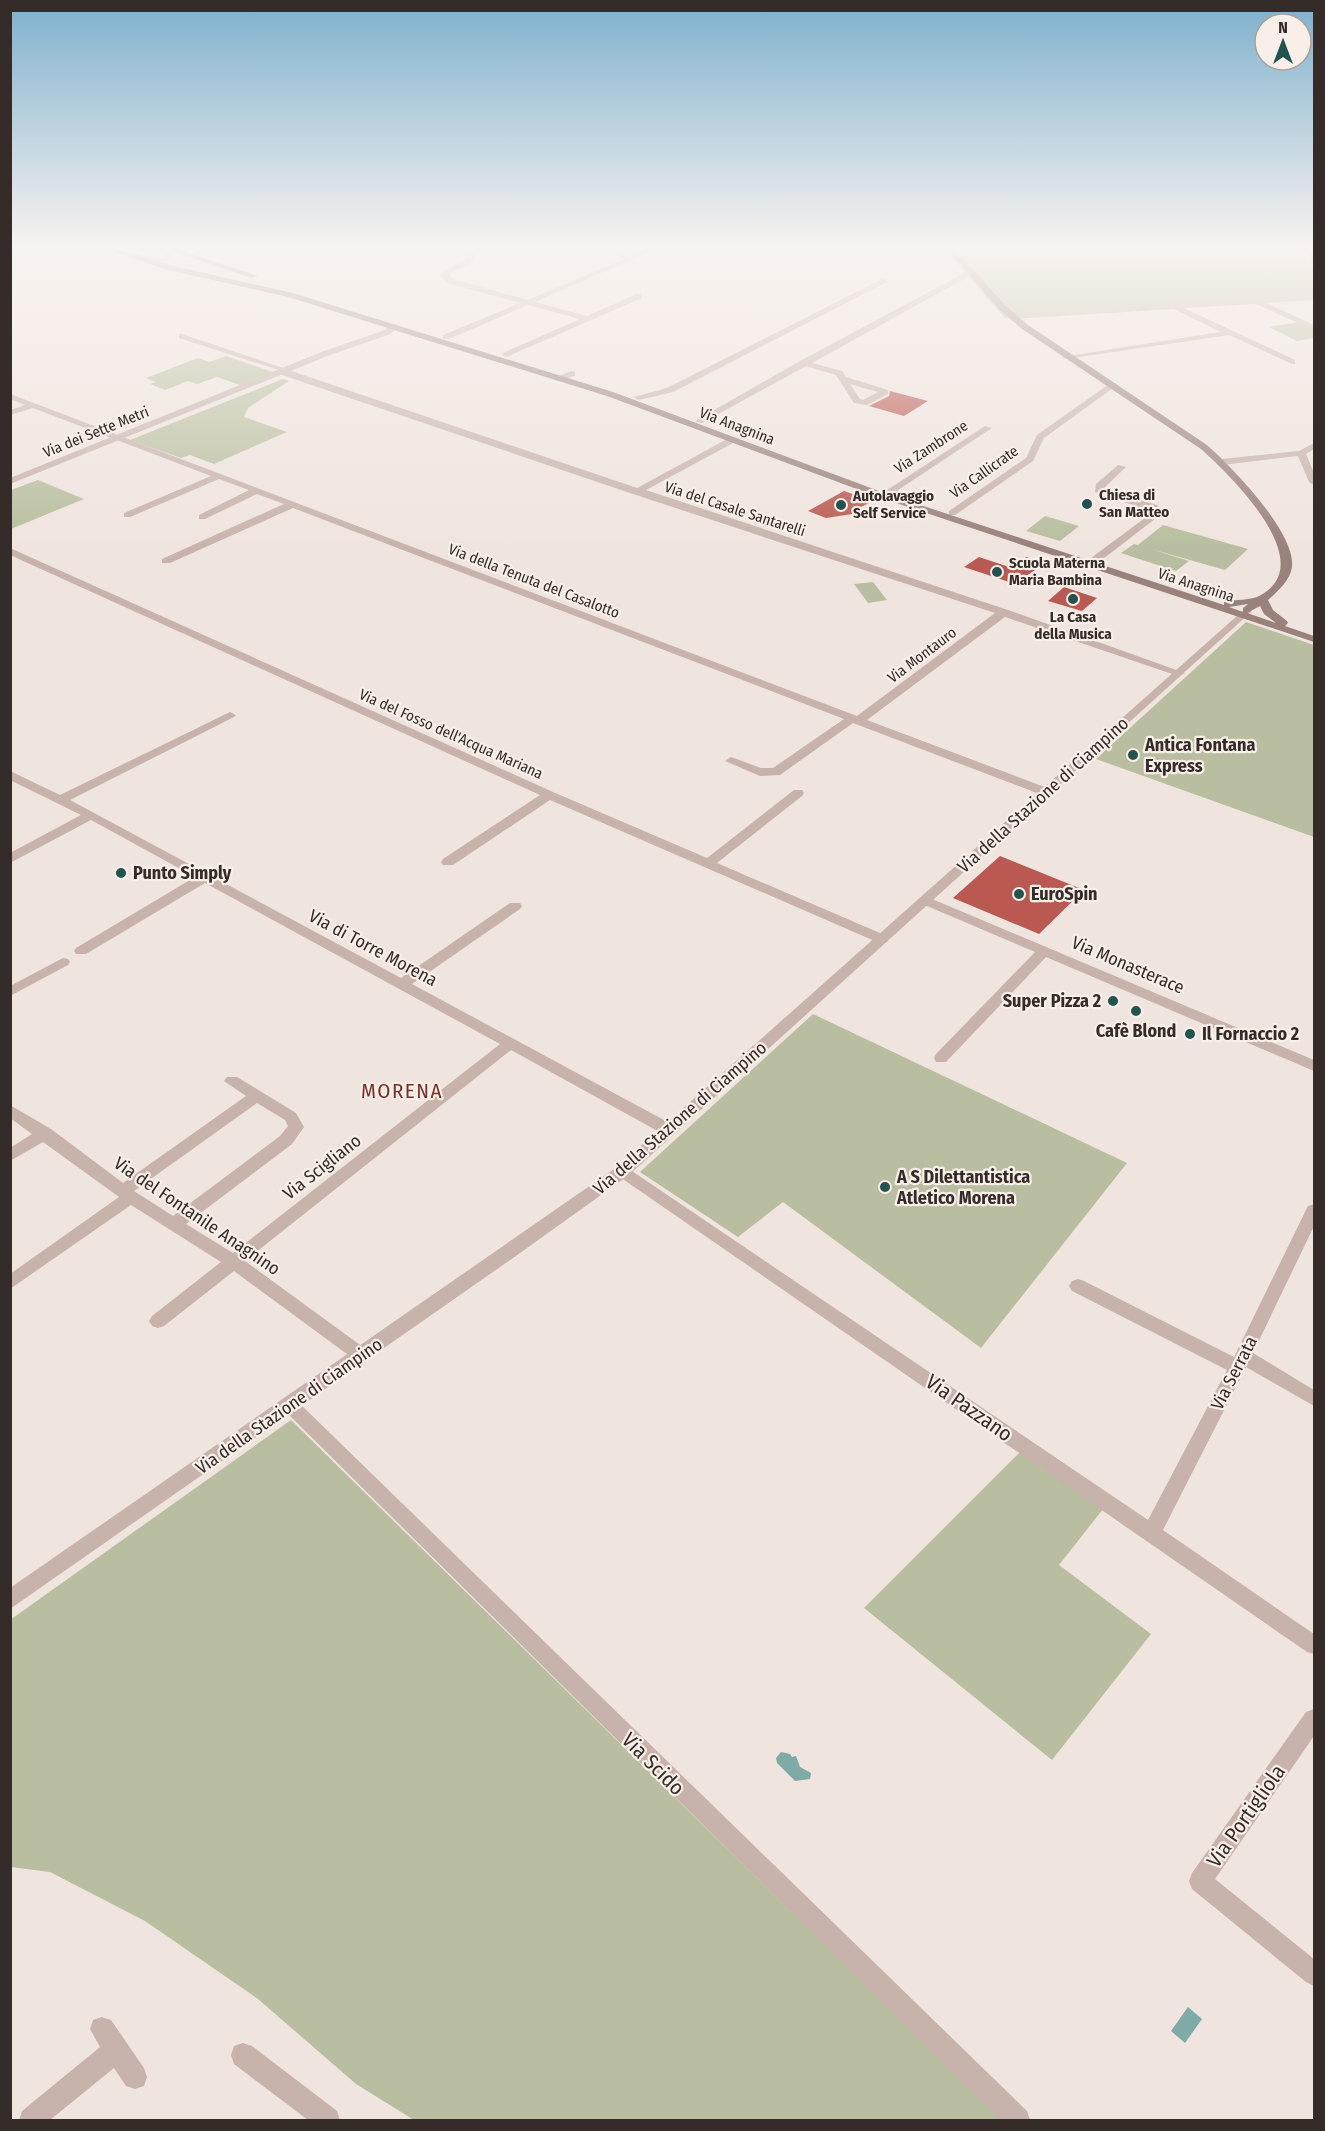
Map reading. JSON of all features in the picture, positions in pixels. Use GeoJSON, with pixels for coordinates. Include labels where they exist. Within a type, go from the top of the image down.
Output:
{"type":"FeatureCollection","features":[{"type":"Feature","properties":{"kind":"main road","name":"Via Anagnina"},"geometry":{"type":"LineString","coordinates":[[468,348],[624,399],[884,496],[1244,613],[1314,639]]}},
{"type":"Feature","properties":{"kind":"main road","name":"Via Anagnina"},"geometry":{"type":"LineString","coordinates":[[484,348],[572,374],[889,492],[1228,604],[1244,613],[1314,632]]}},
{"type":"Feature","properties":{"kind":"main road"},"geometry":{"type":"LineString","coordinates":[[1054,348],[1188,436],[1222,462],[1245,488],[1275,531],[1286,552],[1288,563],[1285,574],[1262,599],[1244,613]]}},
{"type":"Feature","properties":{"kind":"main road"},"geometry":{"type":"LineString","coordinates":[[1228,604],[1262,599]]}},
{"type":"Feature","properties":{"kind":"main road"},"geometry":{"type":"LineString","coordinates":[[1262,599],[1267,611],[1283,622]]}},
{"type":"Feature","properties":{"kind":"street","name":"Via del Casale Santarelli"},"geometry":{"type":"LineString","coordinates":[[219,348],[636,492],[1004,612],[1179,673]]}},
{"type":"Feature","properties":{"kind":"street","name":"Via dei Sette Metri"},"geometry":{"type":"LineString","coordinates":[[10,481],[339,348]]}},
{"type":"Feature","properties":{"kind":"street"},"geometry":{"type":"LineString","coordinates":[[506,355],[521,348]]}},
{"type":"Feature","properties":{"kind":"street"},"geometry":{"type":"LineString","coordinates":[[638,398],[670,390],[752,348]]}},
{"type":"Feature","properties":{"kind":"street"},"geometry":{"type":"LineString","coordinates":[[699,421],[830,348]]}},
{"type":"Feature","properties":{"kind":"street"},"geometry":{"type":"LineString","coordinates":[[1066,357],[1124,348]]}},
{"type":"Feature","properties":{"kind":"street"},"geometry":{"type":"LineString","coordinates":[[1263,348],[1292,362]]}},
{"type":"Feature","properties":{"kind":"street"},"geometry":{"type":"LineString","coordinates":[[803,363],[839,373],[843,379]]}},
{"type":"Feature","properties":{"kind":"street"},"geometry":{"type":"LineString","coordinates":[[557,378],[572,374]]}},
{"type":"Feature","properties":{"kind":"street","name":"Via Callicrate"},"geometry":{"type":"LineString","coordinates":[[952,513],[1029,460],[1040,437],[1112,386]]}},
{"type":"Feature","properties":{"kind":"street","name":"Via della Tenuta del Casalotto"},"geometry":{"type":"LineString","coordinates":[[10,396],[1046,792]]}},
{"type":"Feature","properties":{"kind":"street"},"geometry":{"type":"LineString","coordinates":[[10,413],[32,405]]}},
{"type":"Feature","properties":{"kind":"street","name":"Via Zambrone"},"geometry":{"type":"LineString","coordinates":[[889,492],[988,428]]}},
{"type":"Feature","properties":{"kind":"street"},"geometry":{"type":"LineString","coordinates":[[636,492],[732,440]]}},
{"type":"Feature","properties":{"kind":"street"},"geometry":{"type":"LineString","coordinates":[[1222,462],[1301,453],[1314,446]]}},
{"type":"Feature","properties":{"kind":"street"},"geometry":{"type":"LineString","coordinates":[[1301,453],[1313,478]]}},
{"type":"Feature","properties":{"kind":"street"},"geometry":{"type":"LineString","coordinates":[[1095,560],[1159,512],[1154,507],[1098,490],[1099,486],[1121,467]]}},
{"type":"Feature","properties":{"kind":"street"},"geometry":{"type":"LineString","coordinates":[[128,515],[219,476]]}},
{"type":"Feature","properties":{"kind":"street"},"geometry":{"type":"LineString","coordinates":[[202,517],[257,490]]}},
{"type":"Feature","properties":{"kind":"street"},"geometry":{"type":"LineString","coordinates":[[166,561],[293,504]]}},
{"type":"Feature","properties":{"kind":"street","name":"Via del Fosso dell'Acqua Mariana"},"geometry":{"type":"LineString","coordinates":[[10,551],[549,795],[882,939]]}},
{"type":"Feature","properties":{"kind":"street","name":"Via Montauro"},"geometry":{"type":"LineString","coordinates":[[731,761],[760,772],[776,772],[854,720],[1004,612]]}},
{"type":"Feature","properties":{"kind":"street","name":"Via della Stazione di Ciampino"},"geometry":{"type":"LineString","coordinates":[[10,1600],[623,1171],[1244,613]]}},
{"type":"Feature","properties":{"kind":"street"},"geometry":{"type":"LineString","coordinates":[[60,800],[230,715]]}},
{"type":"Feature","properties":{"kind":"street","name":"Via di Torre Morena"},"geometry":{"type":"LineString","coordinates":[[12,778],[91,815],[669,1130]]}},
{"type":"Feature","properties":{"kind":"street"},"geometry":{"type":"LineString","coordinates":[[708,864],[798,793]]}},
{"type":"Feature","properties":{"kind":"street"},"geometry":{"type":"LineString","coordinates":[[448,862],[549,795]]}},
{"type":"Feature","properties":{"kind":"street"},"geometry":{"type":"LineString","coordinates":[[10,859],[91,815]]}},
{"type":"Feature","properties":{"kind":"street"},"geometry":{"type":"LineString","coordinates":[[81,951],[205,877]]}},
{"type":"Feature","properties":{"kind":"street","name":"Via Monasterace"},"geometry":{"type":"LineString","coordinates":[[926,900],[1314,1066]]}},
{"type":"Feature","properties":{"kind":"street"},"geometry":{"type":"LineString","coordinates":[[402,984],[515,906]]}},
{"type":"Feature","properties":{"kind":"street"},"geometry":{"type":"LineString","coordinates":[[941,1058],[1044,951]]}},
{"type":"Feature","properties":{"kind":"street"},"geometry":{"type":"LineString","coordinates":[[10,992],[63,962]]}},
{"type":"Feature","properties":{"kind":"street","name":"Via Scigliano"},"geometry":{"type":"LineString","coordinates":[[158,1321],[511,1043]]}},
{"type":"Feature","properties":{"kind":"street"},"geometry":{"type":"LineString","coordinates":[[174,1224],[292,1134],[296,1127],[291,1117],[232,1081]]}},
{"type":"Feature","properties":{"kind":"street"},"geometry":{"type":"LineString","coordinates":[[10,1283],[257,1096]]}},
{"type":"Feature","properties":{"kind":"street","name":"Via del Fontanile Anagnino"},"geometry":{"type":"LineString","coordinates":[[10,1110],[127,1194],[234,1262],[361,1355]]}},
{"type":"Feature","properties":{"kind":"street"},"geometry":{"type":"LineString","coordinates":[[10,1156],[45,1133]]}},
{"type":"Feature","properties":{"kind":"street","name":"Via Pazzano"},"geometry":{"type":"LineString","coordinates":[[623,1171],[1314,1645]]}},
{"type":"Feature","properties":{"kind":"street","name":"Via Serrata"},"geometry":{"type":"LineString","coordinates":[[1151,1534],[1240,1362],[1314,1210]]}},
{"type":"Feature","properties":{"kind":"street"},"geometry":{"type":"LineString","coordinates":[[1078,1286],[1314,1399]]}},
{"type":"Feature","properties":{"kind":"street","name":"Via Scido"},"geometry":{"type":"LineString","coordinates":[[290,1405],[1018,2121]]}},
{"type":"Feature","properties":{"kind":"street","name":"Via Portigliola"},"geometry":{"type":"LineString","coordinates":[[1314,1719],[1200,1881],[1314,1974]]}},
{"type":"Feature","properties":{"kind":"street"},"geometry":{"type":"LineString","coordinates":[[102,2029],[135,2078]]}},
{"type":"Feature","properties":{"kind":"street"},"geometry":{"type":"LineString","coordinates":[[31,2121],[116,2050]]}},
{"type":"Feature","properties":{"kind":"street"},"geometry":{"type":"LineString","coordinates":[[243,2055],[328,2121]]}},
{"type":"Feature","properties":{"kind":"green space"},"geometry":{"type":"Polygon","coordinates":[[[226,356],[273,372],[240,385],[217,377],[197,384],[188,381],[165,390],[150,384],[156,382],[146,378],[198,358],[209,362],[226,356]]]}},
{"type":"Feature","properties":{"kind":"green space"},"geometry":{"type":"Polygon","coordinates":[[[283,379],[289,381],[248,408],[244,417],[287,432],[214,464],[190,455],[181,458],[130,440],[283,379]]]}},
{"type":"Feature","properties":{"kind":"green space"},"geometry":{"type":"Polygon","coordinates":[[[38,480],[84,499],[11,529],[11,490],[38,480]]]}},
{"type":"Feature","properties":{"kind":"green space"},"geometry":{"type":"Polygon","coordinates":[[[1045,516],[1079,526],[1060,541],[1026,531],[1045,516]]]}},
{"type":"Feature","properties":{"kind":"green space"},"geometry":{"type":"Polygon","coordinates":[[[1163,525],[1248,549],[1225,570],[1151,549],[1189,561],[1176,571],[1121,553],[1134,544],[1138,545],[1163,525]]]}},
{"type":"Feature","properties":{"kind":"green space"},"geometry":{"type":"Polygon","coordinates":[[[873,582],[887,600],[868,603],[854,584],[873,582]]]}},
{"type":"Feature","properties":{"kind":"green space"},"geometry":{"type":"Polygon","coordinates":[[[1246,622],[1314,645],[1314,837],[1096,759],[1246,622]]]}},
{"type":"Feature","properties":{"kind":"green space","name":"A S Dilettantistica Atletico Morena"},"geometry":{"type":"Polygon","coordinates":[[[813,1014],[1127,1163],[981,1348],[783,1202],[738,1237],[640,1172],[813,1014]]]}},
{"type":"Feature","properties":{"kind":"green space"},"geometry":{"type":"Polygon","coordinates":[[[291,1420],[1003,2120],[414,2120],[356,2084],[258,1999],[145,1921],[50,1872],[11,1867],[10,1620],[291,1420]]]}},
{"type":"Feature","properties":{"kind":"green space"},"geometry":{"type":"Polygon","coordinates":[[[1025,1447],[1107,1504],[1059,1565],[1151,1634],[1052,1760],[864,1608],[1025,1447]]]}},
{"type":"Feature","properties":{"kind":"water"},"geometry":{"type":"Polygon","coordinates":[[[781,1752],[790,1754],[792,1757],[796,1756],[800,1767],[811,1773],[810,1779],[795,1781],[777,1763],[776,1758],[781,1752]]]}},
{"type":"Feature","properties":{"kind":"water"},"geometry":{"type":"Polygon","coordinates":[[[1188,2007],[1202,2019],[1185,2043],[1171,2031],[1188,2007]]]}},
{"type":"Feature","properties":{"kind":"building"},"geometry":{"type":"Polygon","coordinates":[[[890,391],[928,401],[904,416],[869,406],[889,396],[890,391]]]}},
{"type":"Feature","properties":{"kind":"building","name":"Autolavaggio Self Service"},"geometry":{"type":"Polygon","coordinates":[[[844,491],[873,501],[859,508],[865,512],[826,518],[808,511],[844,491]]]}},
{"type":"Feature","properties":{"kind":"building","name":"Scuola Materna Maria Bambina"},"geometry":{"type":"Polygon","coordinates":[[[979,557],[1012,568],[1026,557],[1045,563],[1015,584],[964,567],[979,557]]]}},
{"type":"Feature","properties":{"kind":"building","name":"La Casa della Musica"},"geometry":{"type":"Polygon","coordinates":[[[1064,587],[1097,598],[1082,611],[1048,601],[1064,587]]]}},
{"type":"Feature","properties":{"kind":"building","name":"EuroSpin"},"geometry":{"type":"Polygon","coordinates":[[[1000,856],[1084,890],[1039,934],[953,898],[1000,856]]]}},
{"type":"Feature","properties":{"kind":"place","name":"Chiesa di San Matteo"},"geometry":{"type":"Point","coordinates":[1087,504]}},
{"type":"Feature","properties":{"kind":"place","name":"Autolavaggio Self Service"},"geometry":{"type":"Point","coordinates":[841,505]}},
{"type":"Feature","properties":{"kind":"place","name":"Scuola Materna Maria Bambina"},"geometry":{"type":"Point","coordinates":[997,572]}},
{"type":"Feature","properties":{"kind":"place","name":"La Casa della Musica"},"geometry":{"type":"Point","coordinates":[1073,599]}},
{"type":"Feature","properties":{"kind":"place","name":"Antica Fontana Express"},"geometry":{"type":"Point","coordinates":[1133,755]}},
{"type":"Feature","properties":{"kind":"place","name":"Punto Simply"},"geometry":{"type":"Point","coordinates":[121,873]}},
{"type":"Feature","properties":{"kind":"place","name":"EuroSpin"},"geometry":{"type":"Point","coordinates":[1019,894]}},
{"type":"Feature","properties":{"kind":"place","name":"Super Pizza 2"},"geometry":{"type":"Point","coordinates":[1113,1001]}},
{"type":"Feature","properties":{"kind":"place","name":"Cafè Blond"},"geometry":{"type":"Point","coordinates":[1136,1011]}},
{"type":"Feature","properties":{"kind":"place","name":"Il Fornaccio 2"},"geometry":{"type":"Point","coordinates":[1190,1034]}},
{"type":"Feature","properties":{"kind":"place","name":"A S Dilettantistica Atletico Morena"},"geometry":{"type":"Point","coordinates":[885,1187]}},
{"type":"Feature","properties":{"kind":"district","name":"MORENA"},"geometry":{"type":"Point","coordinates":[402,1091]}}]}
